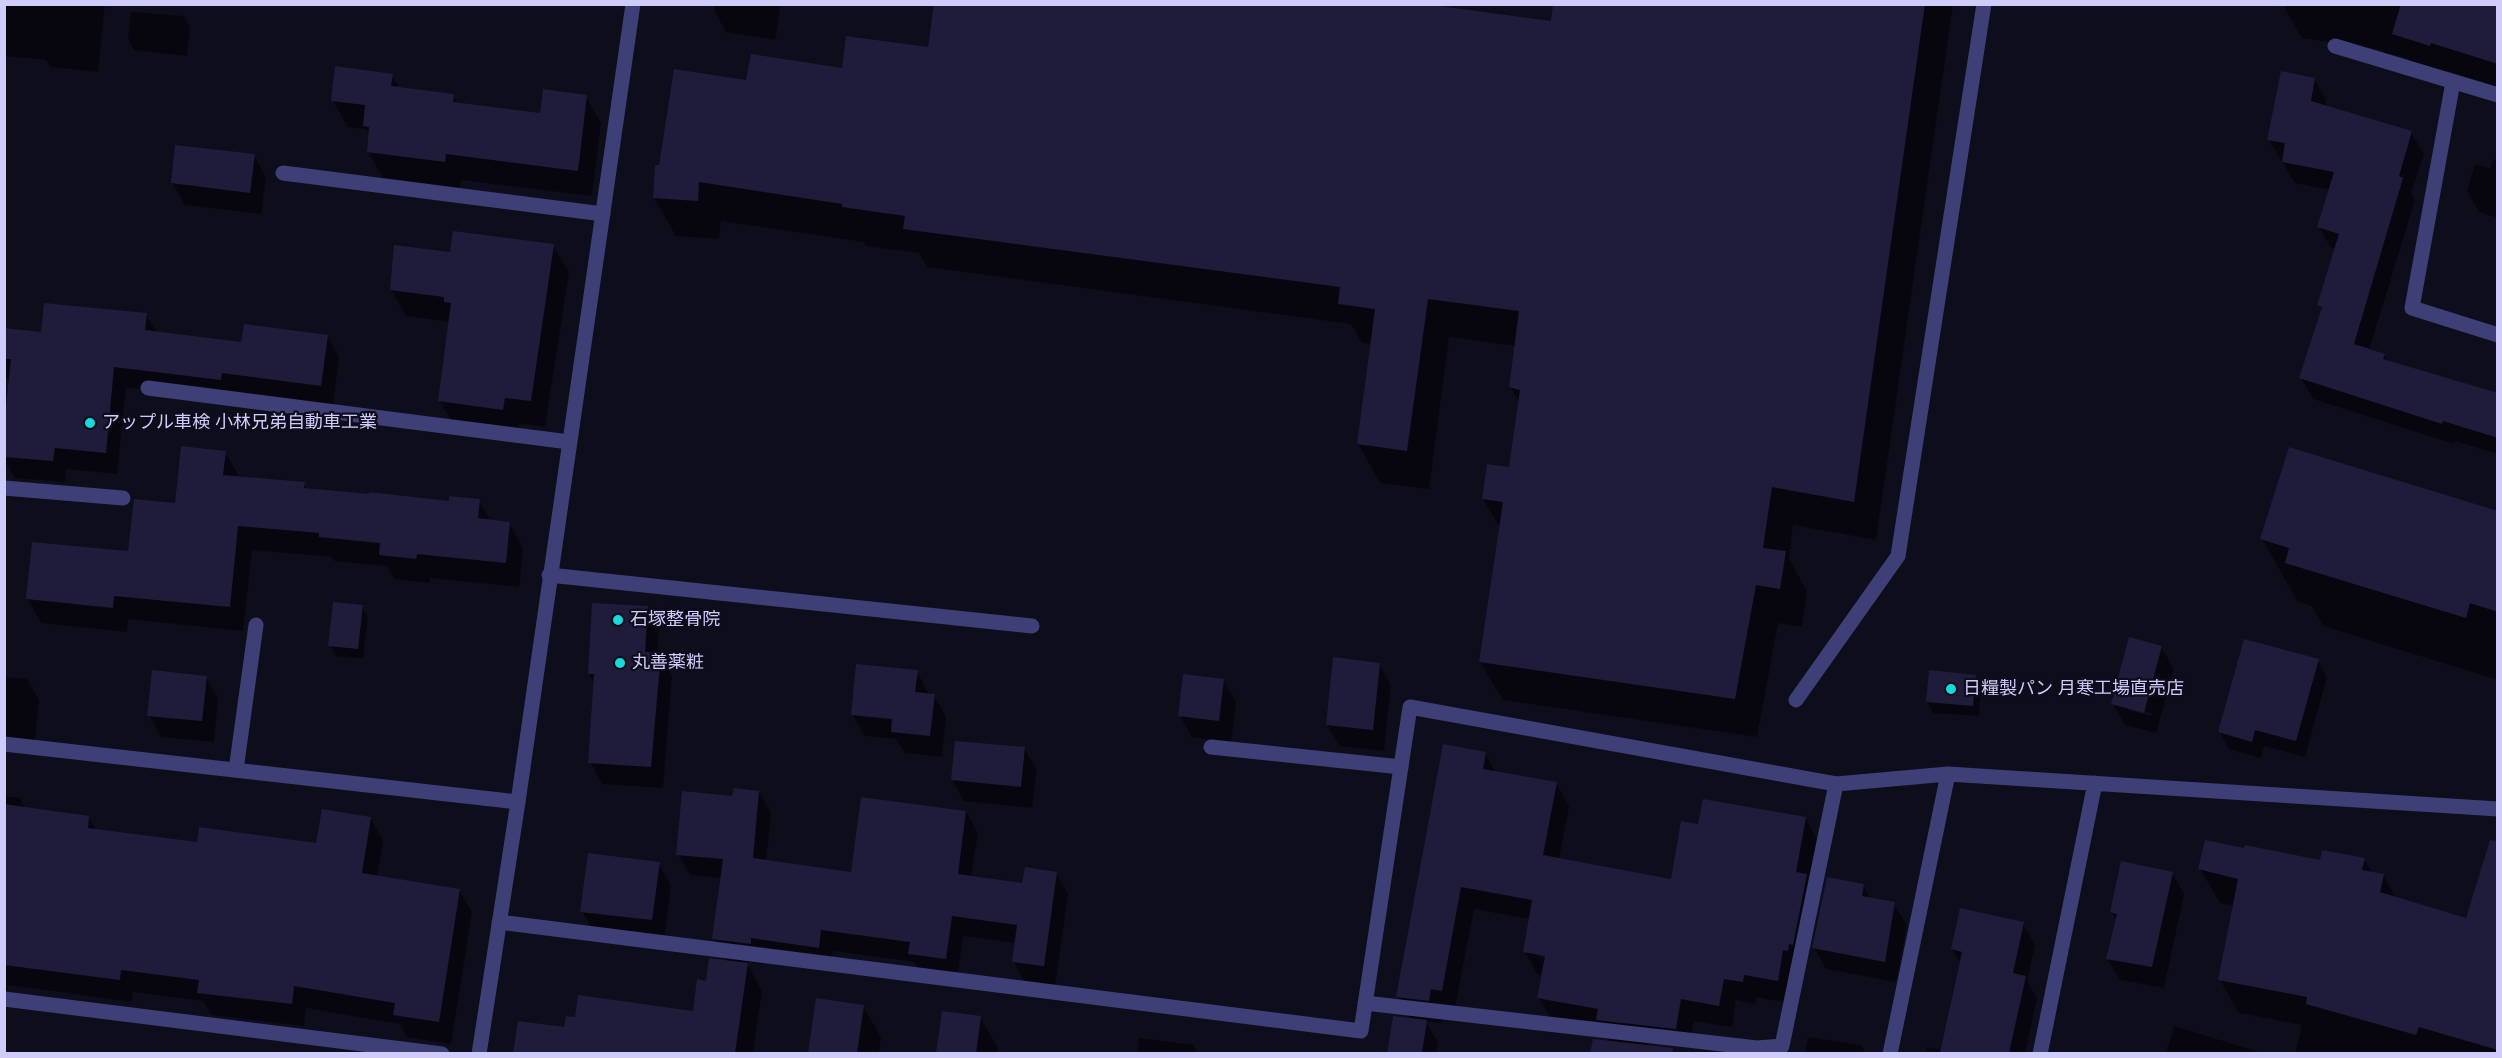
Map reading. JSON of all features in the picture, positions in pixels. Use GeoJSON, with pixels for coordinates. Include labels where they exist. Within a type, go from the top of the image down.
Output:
{"type":"FeatureCollection","features":[{"type":"Feature","properties":{"kind":"street"},"geometry":{"type":"LineString","coordinates":[[479,1053],[518,802],[633,4]]}},
{"type":"Feature","properties":{"kind":"street"},"geometry":{"type":"LineString","coordinates":[[1796,700],[1898,556],[1984,4]]}},
{"type":"Feature","properties":{"kind":"street"},"geometry":{"type":"LineString","coordinates":[[2335,46],[2498,95]]}},
{"type":"Feature","properties":{"kind":"street"},"geometry":{"type":"LineString","coordinates":[[2453,82],[2412,309],[2498,335]]}},
{"type":"Feature","properties":{"kind":"street"},"geometry":{"type":"LineString","coordinates":[[283,173],[603,214]]}},
{"type":"Feature","properties":{"kind":"street"},"geometry":{"type":"LineString","coordinates":[[148,388],[569,442]]}},
{"type":"Feature","properties":{"kind":"street"},"geometry":{"type":"LineString","coordinates":[[4,488],[123,498]]}},
{"type":"Feature","properties":{"kind":"street"},"geometry":{"type":"LineString","coordinates":[[549,575],[1032,626]]}},
{"type":"Feature","properties":{"kind":"street"},"geometry":{"type":"LineString","coordinates":[[236,770],[256,625]]}},
{"type":"Feature","properties":{"kind":"street"},"geometry":{"type":"LineString","coordinates":[[499,922],[1361,1031],[1410,707],[1836,784],[1948,774],[2498,809]]}},
{"type":"Feature","properties":{"kind":"street"},"geometry":{"type":"LineString","coordinates":[[4,744],[518,802]]}},
{"type":"Feature","properties":{"kind":"street"},"geometry":{"type":"LineString","coordinates":[[1210,747],[1401,767]]}},
{"type":"Feature","properties":{"kind":"street"},"geometry":{"type":"LineString","coordinates":[[1890,1053],[1948,774]]}},
{"type":"Feature","properties":{"kind":"street"},"geometry":{"type":"LineString","coordinates":[[2040,1053],[2095,783]]}},
{"type":"Feature","properties":{"kind":"street"},"geometry":{"type":"LineString","coordinates":[[1365,1003],[1757,1048],[1782,1046],[1836,784]]}},
{"type":"Feature","properties":{"kind":"street"},"geometry":{"type":"LineString","coordinates":[[4,999],[442,1053]]}},
{"type":"Feature","properties":{"kind":"building"},"geometry":{"type":"Polygon","coordinates":[[[934,4],[1424,4],[1551,21],[1553,4],[1925,4],[1854,502],[1772,487],[1763,548],[1786,551],[1780,589],[1756,585],[1735,699],[1479,662],[1503,502],[1482,499],[1487,464],[1509,467],[1520,390],[1509,387],[1519,311],[1428,299],[1407,451],[1357,444],[1375,309],[1338,304],[1340,287],[903,229],[905,216],[699,182],[698,201],[653,198],[655,165],[659,165],[674,69],[746,80],[751,54],[842,68],[846,36],[928,47],[934,4]]]}},
{"type":"Feature","properties":{"kind":"building"},"geometry":{"type":"Polygon","coordinates":[[[2401,4],[2498,4],[2498,64],[2431,43],[2430,46],[2392,34],[2401,4]]]}},
{"type":"Feature","properties":{"kind":"building"},"geometry":{"type":"Polygon","coordinates":[[[335,66],[393,74],[391,86],[454,94],[453,102],[540,113],[543,89],[587,95],[578,171],[446,154],[445,162],[367,152],[369,127],[363,126],[365,105],[331,101],[335,66]]]}},
{"type":"Feature","properties":{"kind":"building"},"geometry":{"type":"Polygon","coordinates":[[[2281,71],[2315,78],[2311,101],[2412,131],[2399,176],[2403,178],[2354,344],[2385,354],[2383,359],[2498,393],[2498,438],[2443,421],[2442,424],[2299,378],[2322,307],[2317,305],[2339,234],[2317,227],[2334,172],[2282,162],[2285,143],[2267,140],[2281,71]]]}},
{"type":"Feature","properties":{"kind":"building"},"geometry":{"type":"Polygon","coordinates":[[[175,145],[255,154],[250,193],[171,183],[175,145]]]}},
{"type":"Feature","properties":{"kind":"building"},"geometry":{"type":"Polygon","coordinates":[[[453,231],[554,244],[531,401],[505,398],[503,410],[438,401],[451,303],[444,302],[444,297],[390,290],[394,245],[450,252],[453,231]]]}},
{"type":"Feature","properties":{"kind":"building"},"geometry":{"type":"Polygon","coordinates":[[[44,303],[147,313],[145,330],[241,342],[244,324],[328,335],[321,386],[222,373],[221,380],[114,367],[106,453],[55,448],[53,461],[4,457],[4,426],[11,359],[4,359],[4,328],[41,332],[44,303]]]}},
{"type":"Feature","properties":{"kind":"building"},"geometry":{"type":"Polygon","coordinates":[[[181,446],[226,451],[223,475],[305,482],[304,488],[369,494],[369,492],[449,501],[449,496],[480,499],[478,518],[510,522],[506,563],[417,554],[416,559],[379,555],[380,543],[319,537],[319,533],[238,526],[230,607],[114,596],[113,608],[26,599],[32,542],[128,551],[134,499],[175,503],[181,446]]]}},
{"type":"Feature","properties":{"kind":"building"},"geometry":{"type":"Polygon","coordinates":[[[2289,447],[2498,511],[2498,612],[2470,603],[2466,618],[2285,563],[2289,548],[2260,539],[2289,447]]]}},
{"type":"Feature","properties":{"kind":"building"},"geometry":{"type":"Polygon","coordinates":[[[333,602],[363,605],[358,649],[328,646],[333,602]]]}},
{"type":"Feature","properties":{"kind":"building"},"geometry":{"type":"Polygon","coordinates":[[[592,603],[648,606],[645,652],[661,653],[651,767],[588,763],[594,674],[588,674],[592,603]]]}},
{"type":"Feature","properties":{"kind":"building"},"geometry":{"type":"Polygon","coordinates":[[[2129,637],[2162,646],[2144,713],[2111,704],[2129,637]]]}},
{"type":"Feature","properties":{"kind":"building"},"geometry":{"type":"Polygon","coordinates":[[[2244,639],[2319,659],[2296,741],[2255,730],[2252,742],[2218,732],[2244,639]]]}},
{"type":"Feature","properties":{"kind":"building"},"geometry":{"type":"Polygon","coordinates":[[[1333,657],[1380,663],[1373,730],[1326,725],[1333,657]]]}},
{"type":"Feature","properties":{"kind":"building"},"geometry":{"type":"Polygon","coordinates":[[[856,664],[918,670],[915,692],[935,694],[930,736],[891,732],[892,719],[851,715],[856,664]]]}},
{"type":"Feature","properties":{"kind":"building"},"geometry":{"type":"Polygon","coordinates":[[[152,670],[207,676],[202,721],[147,716],[152,670]]]}},
{"type":"Feature","properties":{"kind":"building","name":"日糧製パン 月寒工場直売店"},"geometry":{"type":"Polygon","coordinates":[[[1929,670],[1976,675],[1973,706],[1926,702],[1929,670]]]}},
{"type":"Feature","properties":{"kind":"building"},"geometry":{"type":"Polygon","coordinates":[[[1183,674],[1224,679],[1219,721],[1178,716],[1183,674]]]}},
{"type":"Feature","properties":{"kind":"building"},"geometry":{"type":"Polygon","coordinates":[[[955,741],[1025,747],[1021,787],[951,780],[955,741]]]}},
{"type":"Feature","properties":{"kind":"building"},"geometry":{"type":"Polygon","coordinates":[[[1443,744],[1486,752],[1483,769],[1557,782],[1543,855],[1671,879],[1681,821],[1698,824],[1703,799],[1806,817],[1796,872],[1807,874],[1793,945],[1789,944],[1788,951],[1783,950],[1778,981],[1744,975],[1743,982],[1724,979],[1719,1006],[1681,999],[1676,1029],[1596,1020],[1598,1009],[1537,998],[1545,956],[1523,952],[1532,900],[1461,887],[1442,991],[1431,989],[1429,1001],[1396,997],[1443,744]]]}},
{"type":"Feature","properties":{"kind":"building"},"geometry":{"type":"Polygon","coordinates":[[[734,788],[759,791],[753,858],[851,872],[861,797],[966,811],[958,874],[1022,883],[1025,867],[1057,872],[1044,966],[1012,962],[1017,925],[952,916],[946,959],[908,954],[910,942],[821,930],[819,948],[751,938],[751,944],[712,939],[723,859],[676,855],[682,791],[732,796],[734,788]]]}},
{"type":"Feature","properties":{"kind":"building"},"geometry":{"type":"Polygon","coordinates":[[[4,804],[89,816],[88,828],[197,842],[199,827],[316,843],[322,809],[371,817],[362,873],[460,889],[439,1022],[393,1015],[395,1003],[294,986],[292,1004],[197,993],[199,980],[121,970],[120,980],[4,965],[4,804]]]}},
{"type":"Feature","properties":{"kind":"building"},"geometry":{"type":"Polygon","coordinates":[[[2205,840],[2244,848],[2245,845],[2320,860],[2322,850],[2365,858],[2362,870],[2384,874],[2380,892],[2466,918],[2490,840],[2498,841],[2498,1050],[2419,1027],[2416,1035],[2306,1004],[2307,997],[2218,980],[2238,879],[2198,869],[2205,840]]]}},
{"type":"Feature","properties":{"kind":"building"},"geometry":{"type":"Polygon","coordinates":[[[588,853],[660,862],[652,920],[580,912],[588,853]]]}},
{"type":"Feature","properties":{"kind":"building"},"geometry":{"type":"Polygon","coordinates":[[[2121,861],[2173,872],[2152,967],[2106,959],[2117,914],[2110,912],[2121,861]]]}},
{"type":"Feature","properties":{"kind":"building"},"geometry":{"type":"Polygon","coordinates":[[[1827,877],[1864,884],[1862,896],[1895,902],[1885,962],[1812,948],[1827,877]]]}},
{"type":"Feature","properties":{"kind":"building"},"geometry":{"type":"Polygon","coordinates":[[[1960,908],[2024,922],[2013,973],[2026,976],[2009,1053],[1940,1053],[1962,952],[1951,949],[1960,908]]]}},
{"type":"Feature","properties":{"kind":"building"},"geometry":{"type":"Polygon","coordinates":[[[709,958],[748,963],[735,1053],[513,1053],[518,1021],[564,1027],[566,1016],[575,1017],[578,995],[693,1011],[697,979],[706,981],[709,958]]]}},
{"type":"Feature","properties":{"kind":"building"},"geometry":{"type":"Polygon","coordinates":[[[816,998],[864,1005],[857,1053],[808,1053],[816,998]]]}},
{"type":"Feature","properties":{"kind":"building"},"geometry":{"type":"Polygon","coordinates":[[[942,1011],[981,1016],[976,1053],[936,1053],[942,1011]]]}},
{"type":"Feature","properties":{"kind":"building"},"geometry":{"type":"Polygon","coordinates":[[[1393,1016],[1427,1020],[1422,1053],[1387,1053],[1393,1016]]]}},
{"type":"Feature","properties":{"kind":"building"},"geometry":{"type":"Polygon","coordinates":[[[1593,1039],[1673,1048],[1672,1053],[1590,1053],[1593,1039]]]}},
{"type":"Feature","properties":{"kind":"place","name":"アップル車検 小林兄弟自動車工業"},"geometry":{"type":"Point","coordinates":[90,423]}},
{"type":"Feature","properties":{"kind":"place","name":"石塚整骨院"},"geometry":{"type":"Point","coordinates":[618,620]}},
{"type":"Feature","properties":{"kind":"place","name":"丸善薬粧"},"geometry":{"type":"Point","coordinates":[620,663]}},
{"type":"Feature","properties":{"kind":"place","name":"日糧製パン 月寒工場直売店"},"geometry":{"type":"Point","coordinates":[1951,689]}}]}
